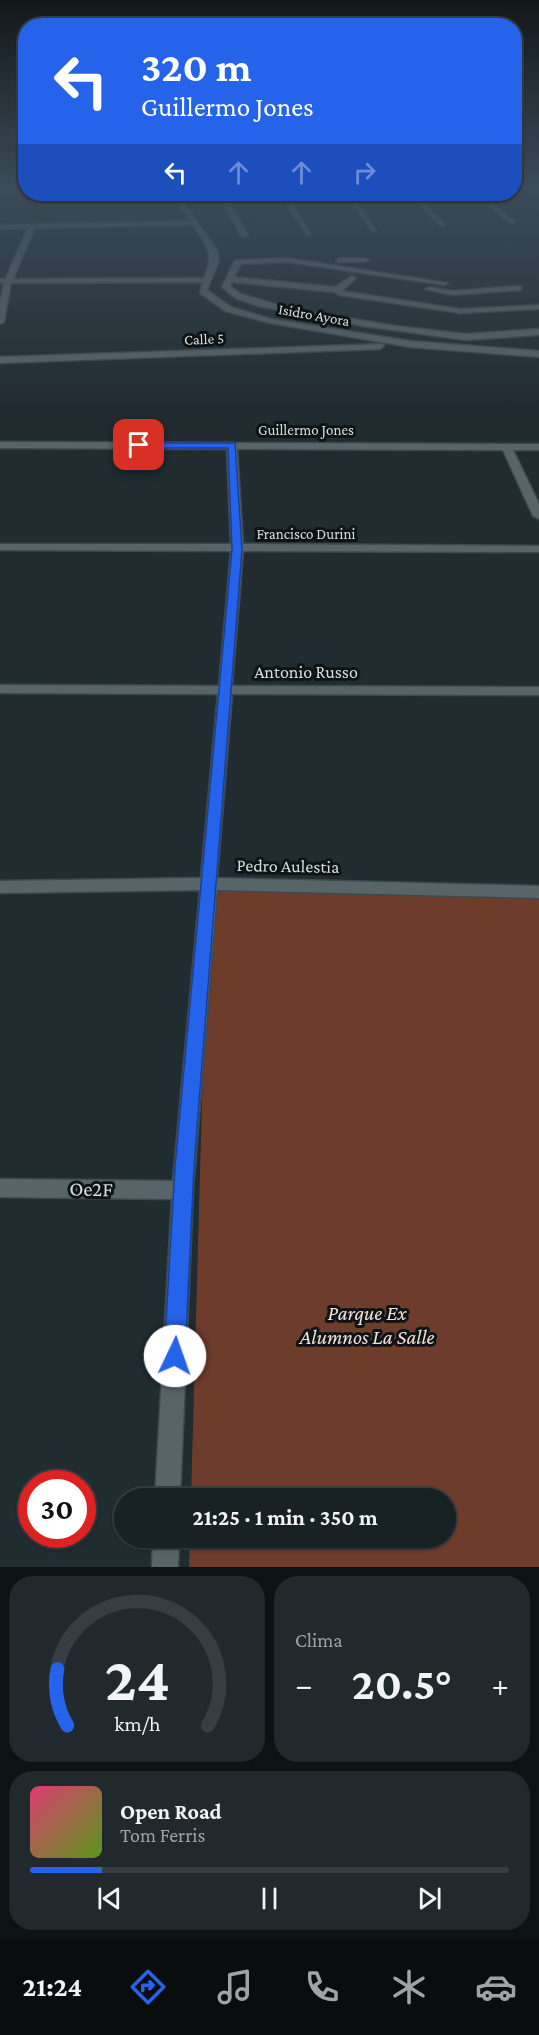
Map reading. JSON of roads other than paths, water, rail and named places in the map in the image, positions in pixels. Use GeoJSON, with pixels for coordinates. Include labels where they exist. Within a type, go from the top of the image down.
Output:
{"type":"FeatureCollection","features":[{"type":"Feature","properties":{"kind":"street"},"geometry":{"type":"LineString","coordinates":[[0,322],[4,281],[15,259]]}},
{"type":"Feature","properties":{"kind":"street"},"geometry":{"type":"LineString","coordinates":[[4,281],[207,280],[215,261],[281,260],[444,283]]}},
{"type":"Feature","properties":{"kind":"street"},"geometry":{"type":"LineString","coordinates":[[306,263],[365,260]]}},
{"type":"Feature","properties":{"kind":"street"},"geometry":{"type":"LineString","coordinates":[[238,262],[452,293],[518,288]]}},
{"type":"Feature","properties":{"kind":"street"},"geometry":{"type":"LineString","coordinates":[[238,262],[228,279],[228,290],[242,299],[324,316],[450,336],[539,332]]}},
{"type":"Feature","properties":{"kind":"street"},"geometry":{"type":"LineString","coordinates":[[338,302],[341,292],[352,278]]}},
{"type":"Feature","properties":{"kind":"street"},"geometry":{"type":"LineString","coordinates":[[228,279],[341,292],[460,311],[539,307]]}},
{"type":"Feature","properties":{"kind":"street","name":"Isidro Ayora"},"geometry":{"type":"LineString","coordinates":[[207,280],[203,291],[228,309],[270,321],[410,344],[539,354]]}},
{"type":"Feature","properties":{"kind":"street"},"geometry":{"type":"LineString","coordinates":[[324,316],[331,309]]}},
{"type":"Feature","properties":{"kind":"street","name":"Calle 5"},"geometry":{"type":"LineString","coordinates":[[0,360],[410,344]]}},
{"type":"Feature","properties":{"kind":"street","name":"Guillermo Jones"},"geometry":{"type":"LineString","coordinates":[[0,445],[539,447]]}},
{"type":"Feature","properties":{"kind":"street"},"geometry":{"type":"LineString","coordinates":[[168,1488],[183,1190],[237,549],[232,445]]}},
{"type":"Feature","properties":{"kind":"street"},"geometry":{"type":"LineString","coordinates":[[507,447],[539,516]]}},
{"type":"Feature","properties":{"kind":"street","name":"Francisco Durini"},"geometry":{"type":"LineString","coordinates":[[0,547],[539,549]]}},
{"type":"Feature","properties":{"kind":"street","name":"Antonio Russo"},"geometry":{"type":"LineString","coordinates":[[0,689],[539,691]]}},
{"type":"Feature","properties":{"kind":"street","name":"Pedro Aulestia"},"geometry":{"type":"LineString","coordinates":[[0,887],[208,884],[539,892]]}},
{"type":"Feature","properties":{"kind":"street","name":"Oe2F"},"geometry":{"type":"LineString","coordinates":[[0,1188],[183,1190]]}},
{"type":"Feature","properties":{"kind":"street"},"geometry":{"type":"LineString","coordinates":[[165,1567],[166,1548]]}},
{"type":"Feature","properties":{"kind":"park label","name":"Parque Ex Alumnos La Salle"},"geometry":{"type":"Point","coordinates":[367,1325]}}]}
